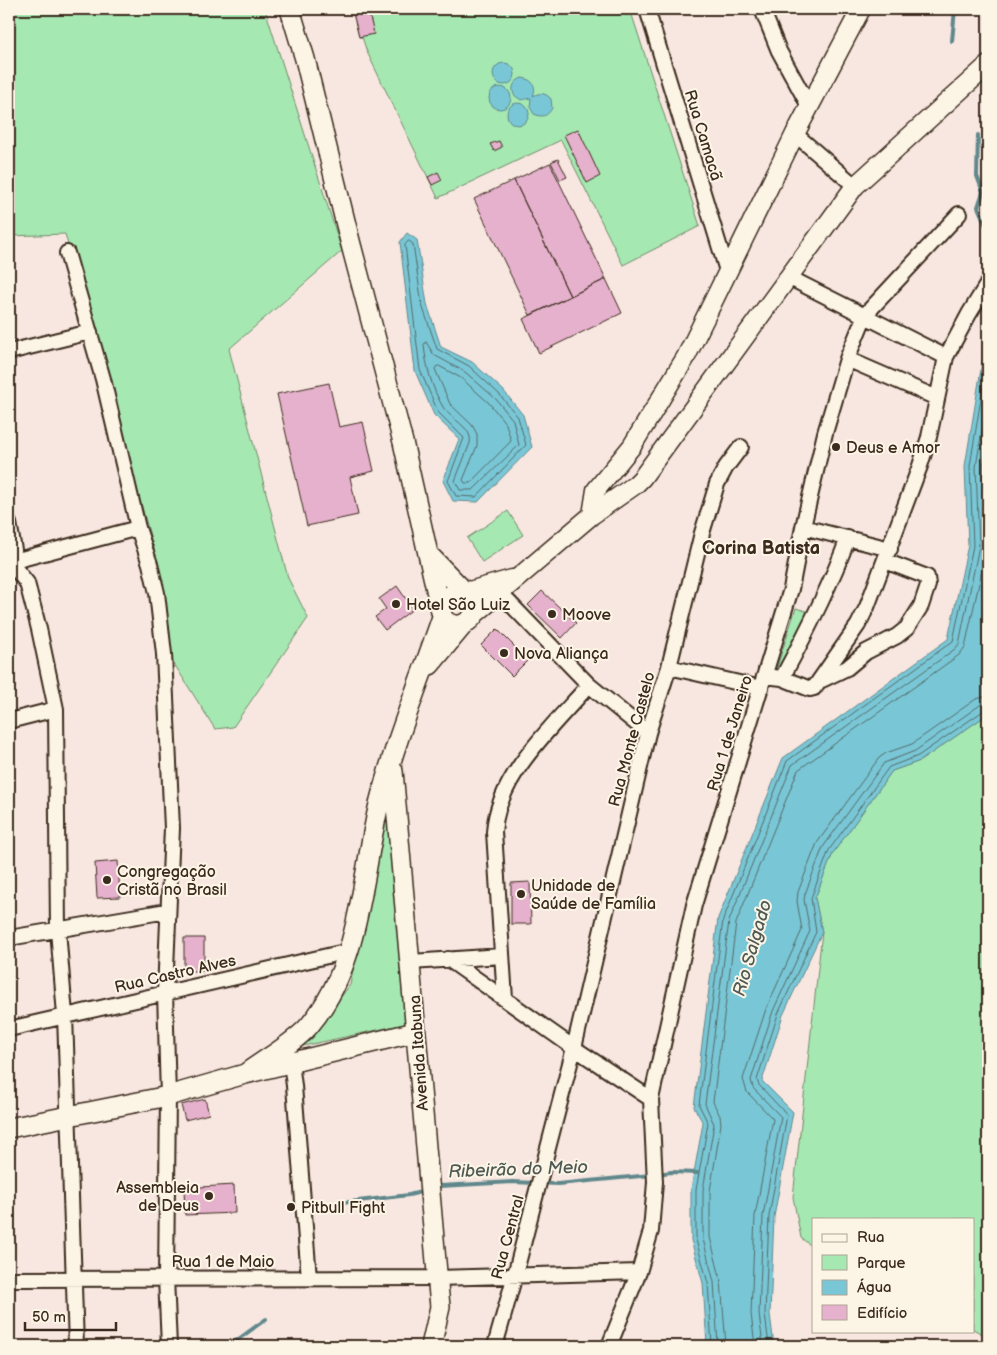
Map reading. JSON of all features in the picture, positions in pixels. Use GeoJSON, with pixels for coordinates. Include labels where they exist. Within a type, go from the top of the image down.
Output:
{"type":"FeatureCollection","features":[{"type":"Feature","properties":{"kind":"main road"},"geometry":{"type":"LineString","coordinates":[[290,9],[305,59],[350,241],[403,442],[442,614],[452,625],[457,626],[470,619]]}},
{"type":"Feature","properties":{"kind":"main road"},"geometry":{"type":"LineString","coordinates":[[422,674],[470,619],[477,608],[476,599],[472,593],[466,590],[430,556]]}},
{"type":"Feature","properties":{"kind":"main road"},"geometry":{"type":"LineString","coordinates":[[245,1074],[308,1027],[333,990],[349,952],[374,827],[392,760],[442,614],[442,606],[456,592],[466,590]]}},
{"type":"Feature","properties":{"kind":"main road","name":"Avenida Itabuna"},"geometry":{"type":"LineString","coordinates":[[392,760],[440,1307],[431,1346]]}},
{"type":"Feature","properties":{"kind":"main road"},"geometry":{"type":"LineString","coordinates":[[9,1128],[168,1096],[291,1062],[415,1032]]}},
{"type":"Feature","properties":{"kind":"street","name":"Rua Camacã"},"geometry":{"type":"LineString","coordinates":[[647,9],[727,272]]}},
{"type":"Feature","properties":{"kind":"street"},"geometry":{"type":"LineString","coordinates":[[762,9],[779,51],[810,108]]}},
{"type":"Feature","properties":{"kind":"street"},"geometry":{"type":"LineString","coordinates":[[592,515],[596,490],[632,446],[686,357],[795,134],[861,9]]}},
{"type":"Feature","properties":{"kind":"street"},"geometry":{"type":"LineString","coordinates":[[470,619],[497,589],[518,578],[592,515],[642,478],[855,186],[988,65]]}},
{"type":"Feature","properties":{"kind":"street"},"geometry":{"type":"LineString","coordinates":[[795,134],[855,186]]}},
{"type":"Feature","properties":{"kind":"street"},"geometry":{"type":"LineString","coordinates":[[865,315],[959,214]]}},
{"type":"Feature","properties":{"kind":"street"},"geometry":{"type":"LineString","coordinates":[[67,253],[90,332],[138,528],[150,564],[157,593],[164,654],[172,828],[165,992],[168,1096],[166,1278],[168,1346]]}},
{"type":"Feature","properties":{"kind":"street"},"geometry":{"type":"LineString","coordinates":[[788,277],[946,357]]}},
{"type":"Feature","properties":{"kind":"street"},"geometry":{"type":"LineString","coordinates":[[669,667],[763,682],[782,678],[812,689],[821,680],[858,625],[888,555],[929,437],[946,357],[988,283]]}},
{"type":"Feature","properties":{"kind":"street","name":"Rua 1 de Janeiro"},"geometry":{"type":"LineString","coordinates":[[639,1272],[651,1231],[655,1182],[651,1099],[694,904],[791,589],[803,527],[825,434],[848,359],[865,315]]}},
{"type":"Feature","properties":{"kind":"street"},"geometry":{"type":"LineString","coordinates":[[9,352],[90,332]]}},
{"type":"Feature","properties":{"kind":"street"},"geometry":{"type":"LineString","coordinates":[[848,359],[937,398]]}},
{"type":"Feature","properties":{"kind":"street","name":"Rua Monte Castelo"},"geometry":{"type":"LineString","coordinates":[[574,1048],[648,733],[669,667],[710,504],[717,484],[726,467],[741,447]]}},
{"type":"Feature","properties":{"kind":"street"},"geometry":{"type":"LineString","coordinates":[[9,523],[14,550],[9,562]]}},
{"type":"Feature","properties":{"kind":"street"},"geometry":{"type":"LineString","coordinates":[[803,527],[848,538],[888,555],[927,577],[928,585],[921,606],[907,628],[897,636],[866,652],[847,668],[821,680]]}},
{"type":"Feature","properties":{"kind":"street"},"geometry":{"type":"LineString","coordinates":[[9,562],[138,528]]}},
{"type":"Feature","properties":{"kind":"street"},"geometry":{"type":"LineString","coordinates":[[782,678],[815,618],[848,538]]}},
{"type":"Feature","properties":{"kind":"street"},"geometry":{"type":"LineString","coordinates":[[9,562],[27,583],[56,709],[58,930],[65,1016],[72,1278],[76,1346]]}},
{"type":"Feature","properties":{"kind":"street"},"geometry":{"type":"LineString","coordinates":[[466,590],[497,589],[589,685],[648,733]]}},
{"type":"Feature","properties":{"kind":"street"},"geometry":{"type":"LineString","coordinates":[[505,999],[494,832],[495,818],[514,775],[543,737],[589,685]]}},
{"type":"Feature","properties":{"kind":"street"},"geometry":{"type":"LineString","coordinates":[[9,722],[56,709]]}},
{"type":"Feature","properties":{"kind":"street"},"geometry":{"type":"LineString","coordinates":[[9,938],[167,911]]}},
{"type":"Feature","properties":{"kind":"street","name":"Rua Castro Alves"},"geometry":{"type":"LineString","coordinates":[[9,1029],[165,992],[349,952]]}},
{"type":"Feature","properties":{"kind":"street"},"geometry":{"type":"LineString","coordinates":[[411,962],[502,956]]}},
{"type":"Feature","properties":{"kind":"street"},"geometry":{"type":"LineString","coordinates":[[448,959],[574,1048],[651,1099]]}},
{"type":"Feature","properties":{"kind":"street","name":"Rua Central"},"geometry":{"type":"LineString","coordinates":[[495,1346],[574,1048]]}},
{"type":"Feature","properties":{"kind":"street"},"geometry":{"type":"LineString","coordinates":[[291,1062],[309,1278]]}},
{"type":"Feature","properties":{"kind":"street"},"geometry":{"type":"LineString","coordinates":[[609,1346],[639,1272]]}},
{"type":"Feature","properties":{"kind":"street","name":"Rua 1 de Maio"},"geometry":{"type":"LineString","coordinates":[[9,1279],[437,1278],[639,1272]]}},
{"type":"Feature","properties":{"kind":"green space"},"geometry":{"type":"Polygon","coordinates":[[[9,9],[265,9],[342,251],[229,349],[288,578],[308,618],[233,727],[215,729],[171,659],[158,564],[65,234],[9,236],[9,9]]]}},
{"type":"Feature","properties":{"kind":"green space"},"geometry":{"type":"Polygon","coordinates":[[[352,9],[630,9],[700,226],[623,265],[561,140],[438,198],[367,52],[362,37],[359,37],[352,9]]]}},
{"type":"Feature","properties":{"kind":"green space"},"geometry":{"type":"Polygon","coordinates":[[[508,511],[523,535],[482,562],[467,538],[508,511]]]}},
{"type":"Feature","properties":{"kind":"green space"},"geometry":{"type":"Polygon","coordinates":[[[796,608],[812,613],[782,675],[775,673],[796,608]]]}},
{"type":"Feature","properties":{"kind":"green space"},"geometry":{"type":"Polygon","coordinates":[[[988,714],[988,1337],[974,1330],[974,1218],[812,1218],[812,1246],[801,1238],[793,1197],[822,932],[815,898],[833,853],[892,771],[920,761],[988,714]]]}},
{"type":"Feature","properties":{"kind":"green space"},"geometry":{"type":"Polygon","coordinates":[[[388,791],[403,942],[405,1024],[303,1046],[350,985],[388,791]]]}},
{"type":"Feature","properties":{"kind":"water"},"geometry":{"type":"Polygon","coordinates":[[[504,63],[512,66],[515,74],[512,82],[504,85],[496,82],[493,74],[496,66],[504,63]]]}},
{"type":"Feature","properties":{"kind":"water"},"geometry":{"type":"Polygon","coordinates":[[[522,78],[529,80],[533,84],[535,90],[533,96],[543,94],[551,99],[552,108],[547,114],[542,116],[534,114],[530,107],[531,98],[521,100],[514,95],[514,85],[522,78]]]}},
{"type":"Feature","properties":{"kind":"water"},"geometry":{"type":"Polygon","coordinates":[[[500,87],[508,90],[511,98],[508,106],[500,109],[492,106],[489,98],[492,90],[500,87]]]}},
{"type":"Feature","properties":{"kind":"water"},"geometry":{"type":"Polygon","coordinates":[[[518,103],[526,106],[529,114],[526,122],[518,125],[510,122],[507,114],[510,106],[518,103]]]}},
{"type":"Feature","properties":{"kind":"water"},"geometry":{"type":"Polygon","coordinates":[[[407,233],[417,240],[427,304],[441,347],[472,362],[503,390],[523,415],[532,447],[478,502],[453,501],[443,481],[459,439],[434,415],[415,371],[400,242],[407,233]]]}},
{"type":"Feature","properties":{"kind":"water","name":"Rio Salgado"},"geometry":{"type":"Polygon","coordinates":[[[988,327],[988,714],[920,761],[892,771],[833,853],[815,898],[822,932],[783,1015],[762,1081],[793,1112],[774,1217],[770,1314],[774,1346],[707,1346],[703,1283],[691,1240],[691,1189],[703,1123],[694,1107],[718,918],[783,758],[948,639],[968,545],[965,466],[988,327]]]}},
{"type":"Feature","properties":{"kind":"building"},"geometry":{"type":"Polygon","coordinates":[[[352,9],[368,9],[374,34],[359,37],[352,9]]]}},
{"type":"Feature","properties":{"kind":"building"},"geometry":{"type":"Polygon","coordinates":[[[578,129],[600,176],[587,183],[564,135],[578,129]]]}},
{"type":"Feature","properties":{"kind":"building"},"geometry":{"type":"Polygon","coordinates":[[[499,141],[502,147],[494,151],[490,144],[499,141]]]}},
{"type":"Feature","properties":{"kind":"building"},"geometry":{"type":"Polygon","coordinates":[[[558,159],[567,177],[560,180],[551,162],[558,159]]]}},
{"type":"Feature","properties":{"kind":"building"},"geometry":{"type":"Polygon","coordinates":[[[550,163],[606,279],[570,296],[514,180],[550,163]]]}},
{"type":"Feature","properties":{"kind":"building"},"geometry":{"type":"Polygon","coordinates":[[[438,172],[442,180],[432,185],[428,177],[438,172]]]}},
{"type":"Feature","properties":{"kind":"building"},"geometry":{"type":"Polygon","coordinates":[[[514,180],[570,296],[530,315],[474,199],[514,180]]]}},
{"type":"Feature","properties":{"kind":"building"},"geometry":{"type":"Polygon","coordinates":[[[606,279],[622,313],[539,353],[523,319],[606,279]]]}},
{"type":"Feature","properties":{"kind":"building"},"geometry":{"type":"Polygon","coordinates":[[[329,383],[339,427],[363,422],[374,471],[350,477],[358,515],[307,526],[277,394],[329,383]]]}},
{"type":"Feature","properties":{"kind":"building","name":"Hotel São Luiz"},"geometry":{"type":"Polygon","coordinates":[[[397,586],[413,609],[385,630],[375,617],[386,609],[379,599],[397,586]]]}},
{"type":"Feature","properties":{"kind":"building","name":"Moove"},"geometry":{"type":"Polygon","coordinates":[[[542,591],[576,623],[562,638],[528,605],[542,591]]]}},
{"type":"Feature","properties":{"kind":"building","name":"Nova Aliança"},"geometry":{"type":"Polygon","coordinates":[[[497,629],[528,660],[512,676],[481,645],[497,629]]]}},
{"type":"Feature","properties":{"kind":"building","name":"Congregação Cristã no Brasil"},"geometry":{"type":"Polygon","coordinates":[[[118,861],[120,897],[97,898],[95,863],[118,861]]]}},
{"type":"Feature","properties":{"kind":"building","name":"Unidade de Saúde de Família"},"geometry":{"type":"Polygon","coordinates":[[[530,882],[531,924],[511,924],[511,883],[530,882]]]}},
{"type":"Feature","properties":{"kind":"building"},"geometry":{"type":"Polygon","coordinates":[[[184,938],[204,938],[204,971],[184,971],[184,938]]]}},
{"type":"Feature","properties":{"kind":"building"},"geometry":{"type":"Polygon","coordinates":[[[205,1099],[209,1114],[185,1120],[181,1105],[205,1099]]]}},
{"type":"Feature","properties":{"kind":"building","name":"Assembleia de Deus"},"geometry":{"type":"Polygon","coordinates":[[[234,1185],[235,1213],[185,1215],[184,1188],[234,1185]]]}},
{"type":"Feature","properties":{"kind":"waterway"},"geometry":{"type":"LineString","coordinates":[[952,41],[955,9]]}},
{"type":"Feature","properties":{"kind":"waterway"},"geometry":{"type":"LineString","coordinates":[[978,135],[977,176],[983,192],[978,207],[988,230]]}},
{"type":"Feature","properties":{"kind":"waterway","name":"Ribeirão do Meio"},"geometry":{"type":"LineString","coordinates":[[658,1174],[671,1172],[698,1173]]}},
{"type":"Feature","properties":{"kind":"waterway","name":"Ribeirão do Meio"},"geometry":{"type":"LineString","coordinates":[[434,1188],[440,1186],[513,1182],[558,1184],[651,1175]]}},
{"type":"Feature","properties":{"kind":"waterway","name":"Ribeirão do Meio"},"geometry":{"type":"LineString","coordinates":[[314,1209],[341,1203],[409,1195],[425,1191]]}},
{"type":"Feature","properties":{"kind":"waterway","name":"Ribeirão do Meio"},"geometry":{"type":"LineString","coordinates":[[229,1346],[266,1319]]}},
{"type":"Feature","properties":{"kind":"place","name":"Deus e Amor"},"geometry":{"type":"Point","coordinates":[836,447]}},
{"type":"Feature","properties":{"kind":"place","name":"Hotel São Luiz"},"geometry":{"type":"Point","coordinates":[396,604]}},
{"type":"Feature","properties":{"kind":"place","name":"Moove"},"geometry":{"type":"Point","coordinates":[552,614]}},
{"type":"Feature","properties":{"kind":"place","name":"Nova Aliança"},"geometry":{"type":"Point","coordinates":[504,653]}},
{"type":"Feature","properties":{"kind":"place","name":"Congregação Cristã no Brasil"},"geometry":{"type":"Point","coordinates":[107,880]}},
{"type":"Feature","properties":{"kind":"place","name":"Unidade de Saúde de Família"},"geometry":{"type":"Point","coordinates":[521,894]}},
{"type":"Feature","properties":{"kind":"place","name":"Assembleia de Deus"},"geometry":{"type":"Point","coordinates":[209,1196]}},
{"type":"Feature","properties":{"kind":"place","name":"Pitbull Fight"},"geometry":{"type":"Point","coordinates":[291,1207]}},
{"type":"Feature","properties":{"kind":"district","name":"Corina Batista"},"geometry":{"type":"Point","coordinates":[761,548]}}]}
